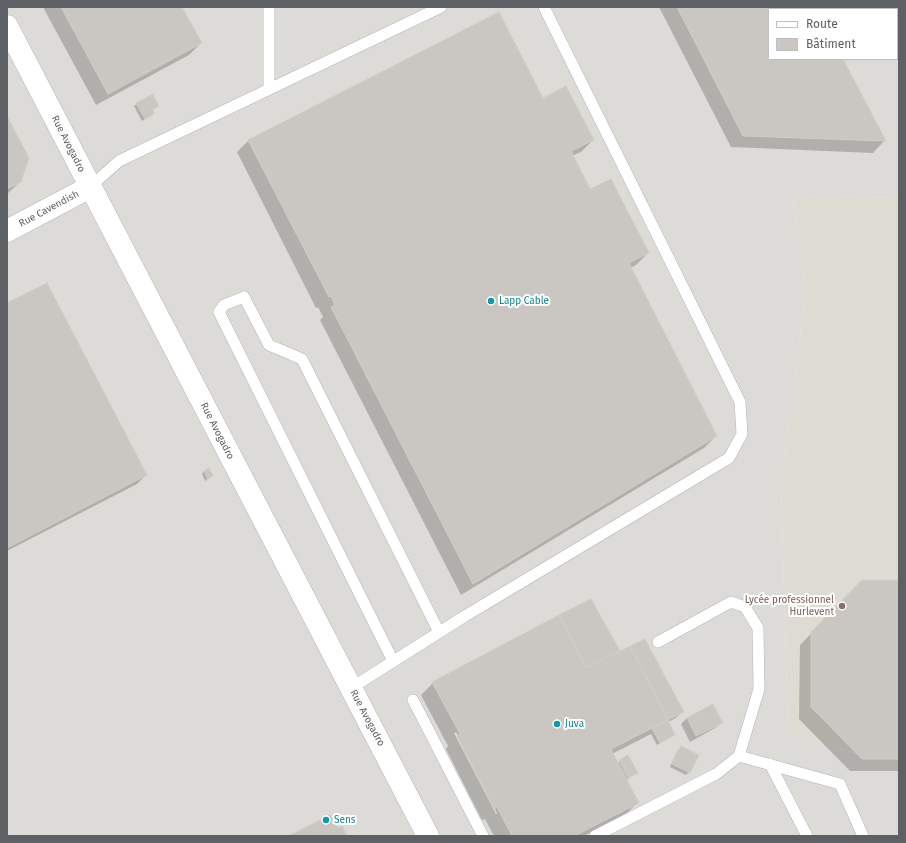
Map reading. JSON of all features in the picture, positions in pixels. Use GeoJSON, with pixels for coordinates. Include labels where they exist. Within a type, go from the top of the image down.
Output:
{"type":"FeatureCollection","features":[{"type":"Feature","properties":{"kind":"street","name":"Rue Avogadro"},"geometry":{"type":"LineString","coordinates":[[7,26],[428,836]]}},
{"type":"Feature","properties":{"kind":"street","name":"Rue Cavendish"},"geometry":{"type":"LineString","coordinates":[[7,231],[90,187]]}},
{"type":"Feature","properties":{"kind":"lane"},"geometry":{"type":"LineString","coordinates":[[269,7],[269,89]]}},
{"type":"Feature","properties":{"kind":"lane"},"geometry":{"type":"LineString","coordinates":[[90,187],[119,161],[441,7]]}},
{"type":"Feature","properties":{"kind":"lane"},"geometry":{"type":"LineString","coordinates":[[351,688],[439,632],[729,458],[742,434],[740,402],[544,7]]}},
{"type":"Feature","properties":{"kind":"lane"},"geometry":{"type":"LineString","coordinates":[[393,661],[219,312],[224,305],[244,297],[269,344],[302,358],[439,632]]}},
{"type":"Feature","properties":{"kind":"lane"},"geometry":{"type":"LineString","coordinates":[[595,836],[716,774],[739,756],[759,689],[758,628],[745,607],[731,602],[658,642]]}},
{"type":"Feature","properties":{"kind":"lane"},"geometry":{"type":"LineString","coordinates":[[413,700],[483,836]]}},
{"type":"Feature","properties":{"kind":"lane"},"geometry":{"type":"LineString","coordinates":[[739,756],[840,784],[863,836]]}},
{"type":"Feature","properties":{"kind":"lane"},"geometry":{"type":"LineString","coordinates":[[770,764],[807,836]]}},
{"type":"Feature","properties":{"kind":"shaded area"},"geometry":{"type":"Polygon","coordinates":[[[7,7],[899,7],[899,198],[792,195],[806,292],[781,481],[788,731],[899,768],[899,836],[7,836],[7,7]]]}},
{"type":"Feature","properties":{"kind":"shaded area","name":"Lycée professionnel Hurlevent"},"geometry":{"type":"Polygon","coordinates":[[[792,195],[899,198],[899,768],[788,731],[781,481],[806,292],[792,195]]]}},
{"type":"Feature","properties":{"kind":"building"},"geometry":{"type":"Polygon","coordinates":[[[61,7],[182,7],[202,43],[108,94],[61,7]]]}},
{"type":"Feature","properties":{"kind":"building"},"geometry":{"type":"Polygon","coordinates":[[[677,7],[817,7],[768,8],[768,60],[844,60],[886,141],[743,136],[677,7]]]}},
{"type":"Feature","properties":{"kind":"building","name":"Lapp Cable"},"geometry":{"type":"Polygon","coordinates":[[[499,12],[543,98],[566,86],[594,140],[571,151],[590,189],[611,179],[649,253],[629,263],[717,436],[473,584],[331,307],[335,305],[331,296],[329,297],[248,140],[499,12]]]}},
{"type":"Feature","properties":{"kind":"building"},"geometry":{"type":"Polygon","coordinates":[[[153,94],[159,106],[153,110],[154,114],[145,119],[136,103],[153,94]]]}},
{"type":"Feature","properties":{"kind":"building"},"geometry":{"type":"Polygon","coordinates":[[[7,116],[29,158],[21,182],[7,189],[7,116]]]}},
{"type":"Feature","properties":{"kind":"building"},"geometry":{"type":"Polygon","coordinates":[[[47,283],[147,475],[7,548],[7,303],[47,283]]]}},
{"type":"Feature","properties":{"kind":"building"},"geometry":{"type":"Polygon","coordinates":[[[209,468],[213,476],[208,479],[204,471],[209,468]]]}},
{"type":"Feature","properties":{"kind":"building"},"geometry":{"type":"Polygon","coordinates":[[[862,580],[899,580],[899,759],[862,759],[811,707],[811,632],[862,580]]]}},
{"type":"Feature","properties":{"kind":"building"},"geometry":{"type":"Polygon","coordinates":[[[591,599],[620,651],[586,668],[559,615],[591,599]]]}},
{"type":"Feature","properties":{"kind":"building","name":"Juva"},"geometry":{"type":"Polygon","coordinates":[[[559,615],[586,668],[630,646],[668,720],[611,749],[639,803],[574,836],[512,836],[497,807],[494,809],[457,736],[460,734],[432,682],[559,615]]]}},
{"type":"Feature","properties":{"kind":"building"},"geometry":{"type":"Polygon","coordinates":[[[645,639],[684,712],[668,720],[630,646],[645,639]]]}},
{"type":"Feature","properties":{"kind":"building"},"geometry":{"type":"Polygon","coordinates":[[[713,704],[723,723],[696,736],[687,718],[713,704]]]}},
{"type":"Feature","properties":{"kind":"building"},"geometry":{"type":"Polygon","coordinates":[[[668,720],[675,735],[660,743],[652,728],[668,720]]]}},
{"type":"Feature","properties":{"kind":"building"},"geometry":{"type":"Polygon","coordinates":[[[681,746],[699,755],[690,773],[672,764],[681,746]]]}},
{"type":"Feature","properties":{"kind":"building"},"geometry":{"type":"Polygon","coordinates":[[[628,755],[638,773],[628,778],[619,760],[628,755]]]}},
{"type":"Feature","properties":{"kind":"building","name":"Sens"},"geometry":{"type":"Polygon","coordinates":[[[330,815],[338,828],[342,826],[347,836],[288,836],[330,815]]]}},
{"type":"Feature","properties":{"kind":"place","name":"Lapp Cable"},"geometry":{"type":"Point","coordinates":[491,301]}},
{"type":"Feature","properties":{"kind":"place","name":"Lycée professionnel Hurlevent"},"geometry":{"type":"Point","coordinates":[842,606]}},
{"type":"Feature","properties":{"kind":"place","name":"Juva"},"geometry":{"type":"Point","coordinates":[557,724]}},
{"type":"Feature","properties":{"kind":"place","name":"Sens"},"geometry":{"type":"Point","coordinates":[326,820]}}]}
